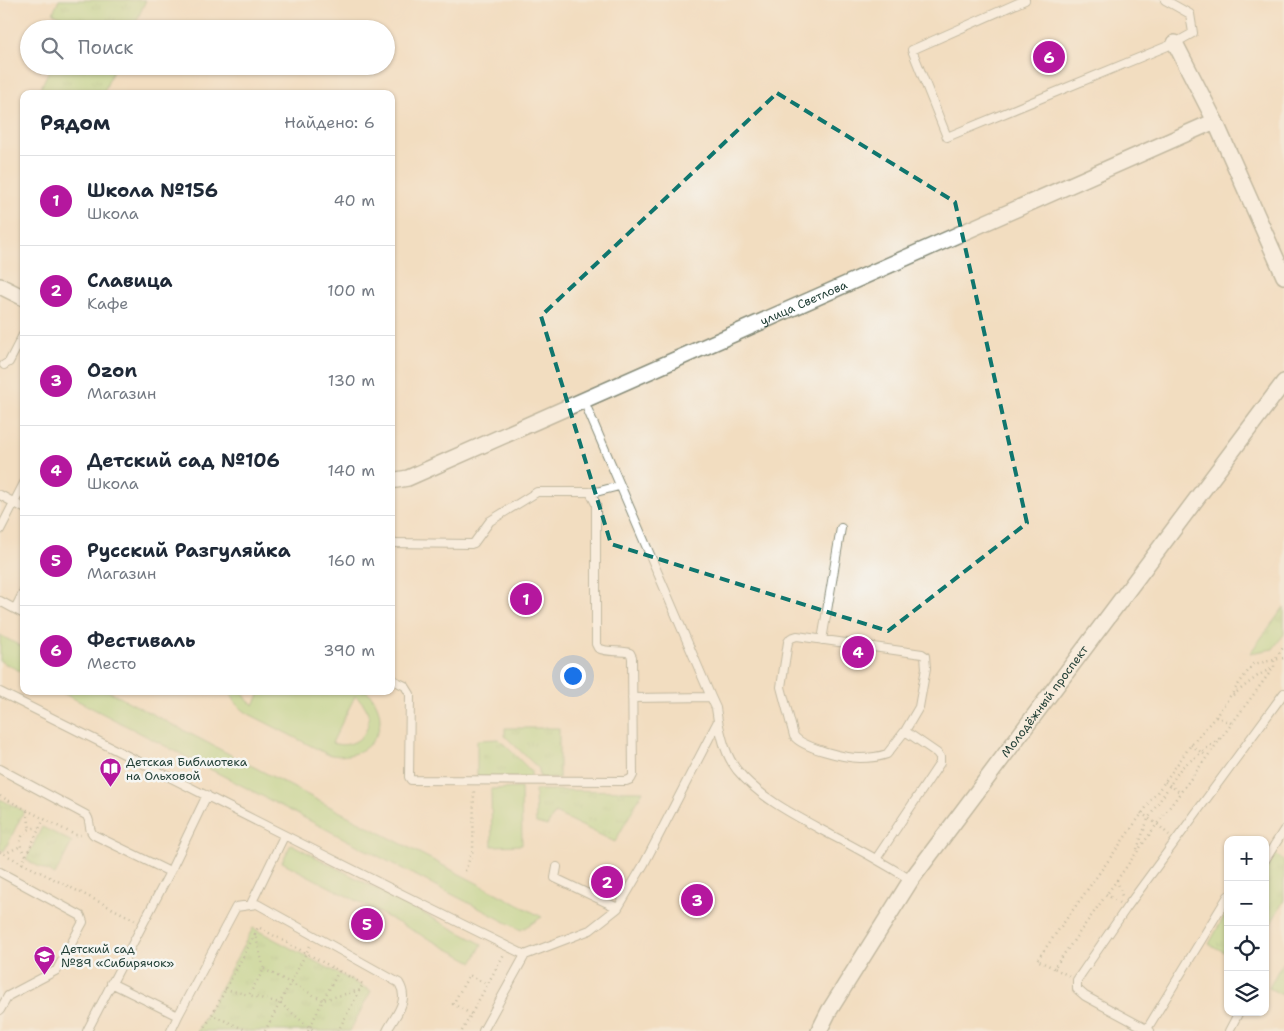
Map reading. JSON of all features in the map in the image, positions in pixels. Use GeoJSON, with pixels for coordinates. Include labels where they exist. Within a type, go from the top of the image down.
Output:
{"type":"FeatureCollection","features":[{"type":"Feature","properties":{"kind":"street"},"geometry":{"type":"LineString","coordinates":[[1175,42],[1215,121],[1284,276]]}},
{"type":"Feature","properties":{"kind":"street","name":"улица Светлова"},"geometry":{"type":"LineString","coordinates":[[395,480],[408,478],[584,401],[1215,121]]}},
{"type":"Feature","properties":{"kind":"street"},"geometry":{"type":"LineString","coordinates":[[0,286],[20,296]]}},
{"type":"Feature","properties":{"kind":"street","name":"Молодёжный проспект"},"geometry":{"type":"LineString","coordinates":[[819,1031],[829,1011],[911,880],[1284,382]]}},
{"type":"Feature","properties":{"kind":"lane"},"geometry":{"type":"LineString","coordinates":[[1025,0],[912,50],[947,137],[1194,33],[1190,14],[1165,0]]}},
{"type":"Feature","properties":{"kind":"lane"},"geometry":{"type":"LineString","coordinates":[[0,374],[2,364],[9,362],[20,341]]}},
{"type":"Feature","properties":{"kind":"lane"},"geometry":{"type":"LineString","coordinates":[[584,401],[716,708],[724,746],[736,769],[757,791],[786,810],[911,880]]}},
{"type":"Feature","properties":{"kind":"lane"},"geometry":{"type":"LineString","coordinates":[[395,543],[474,543],[490,522],[537,492],[596,492],[619,486]]}},
{"type":"Feature","properties":{"kind":"lane"},"geometry":{"type":"LineString","coordinates":[[0,530],[20,492]]}},
{"type":"Feature","properties":{"kind":"lane"},"geometry":{"type":"LineString","coordinates":[[395,681],[405,686],[410,694],[409,777],[411,780],[626,781],[631,779],[633,775],[630,653],[603,650],[598,648],[596,644],[596,504],[590,492]]}},
{"type":"Feature","properties":{"kind":"lane"},"geometry":{"type":"LineString","coordinates":[[0,495],[20,506]]}},
{"type":"Feature","properties":{"kind":"lane"},"geometry":{"type":"LineString","coordinates":[[822,640],[841,528]]}},
{"type":"Feature","properties":{"kind":"lane"},"geometry":{"type":"LineString","coordinates":[[15,609],[20,599]]}},
{"type":"Feature","properties":{"kind":"lane"},"geometry":{"type":"LineString","coordinates":[[0,601],[20,612]]}},
{"type":"Feature","properties":{"kind":"lane"},"geometry":{"type":"LineString","coordinates":[[797,636],[922,654],[925,656],[926,668],[919,707],[905,731],[887,754],[858,758],[820,750],[795,738],[780,687],[788,642],[791,638],[797,636]]}},
{"type":"Feature","properties":{"kind":"lane"},"geometry":{"type":"LineString","coordinates":[[0,692],[207,795],[284,836],[525,954]]}},
{"type":"Feature","properties":{"kind":"lane"},"geometry":{"type":"LineString","coordinates":[[1224,903],[1149,1030],[1085,996],[1077,989],[1077,980],[1127,907],[1284,693]]}},
{"type":"Feature","properties":{"kind":"lane"},"geometry":{"type":"LineString","coordinates":[[632,698],[711,697]]}},
{"type":"Feature","properties":{"kind":"lane"},"geometry":{"type":"LineString","coordinates":[[484,1031],[525,954],[590,930],[618,908],[644,864],[718,721]]}},
{"type":"Feature","properties":{"kind":"lane"},"geometry":{"type":"LineString","coordinates":[[876,859],[940,763],[940,757],[937,753],[905,731]]}},
{"type":"Feature","properties":{"kind":"lane"},"geometry":{"type":"LineString","coordinates":[[0,769],[86,815],[92,833],[170,872]]}},
{"type":"Feature","properties":{"kind":"lane"},"geometry":{"type":"LineString","coordinates":[[87,1031],[170,872],[207,795]]}},
{"type":"Feature","properties":{"kind":"lane"},"geometry":{"type":"LineString","coordinates":[[1269,854],[1284,830]]}},
{"type":"Feature","properties":{"kind":"lane"},"geometry":{"type":"LineString","coordinates":[[251,904],[284,836]]}},
{"type":"Feature","properties":{"kind":"lane"},"geometry":{"type":"LineString","coordinates":[[557,867],[555,878],[618,908]]}},
{"type":"Feature","properties":{"kind":"lane"},"geometry":{"type":"LineString","coordinates":[[0,872],[82,916],[84,922],[57,970],[8,996],[0,1010]]}},
{"type":"Feature","properties":{"kind":"lane"},"geometry":{"type":"LineString","coordinates":[[171,1031],[236,907],[257,904],[399,983],[404,991],[404,1001],[387,1031]]}},
{"type":"Feature","properties":{"kind":"lane"},"geometry":{"type":"LineString","coordinates":[[111,983],[178,1016]]}},
{"type":"Feature","properties":{"kind":"lane"},"geometry":{"type":"LineString","coordinates":[[0,992],[8,996]]}},
{"type":"Feature","properties":{"kind":"lane"},"geometry":{"type":"LineString","coordinates":[[1229,1031],[1237,1016]]}},
{"type":"Feature","properties":{"kind":"path"},"geometry":{"type":"LineString","coordinates":[[1054,968],[1116,879],[1274,667],[1274,660],[1284,646]]}},
{"type":"Feature","properties":{"kind":"path"},"geometry":{"type":"LineString","coordinates":[[1216,716],[1253,664],[1284,658]]}},
{"type":"Feature","properties":{"kind":"path"},"geometry":{"type":"LineString","coordinates":[[1077,980],[1037,960],[1191,745],[1230,697],[1259,675],[1274,667]]}},
{"type":"Feature","properties":{"kind":"path"},"geometry":{"type":"LineString","coordinates":[[1216,716],[1231,723]]}},
{"type":"Feature","properties":{"kind":"path"},"geometry":{"type":"LineString","coordinates":[[1136,853],[1148,819],[1181,768],[1223,735]]}},
{"type":"Feature","properties":{"kind":"path"},"geometry":{"type":"LineString","coordinates":[[1191,745],[1207,756]]}},
{"type":"Feature","properties":{"kind":"path"},"geometry":{"type":"LineString","coordinates":[[465,871],[473,850],[474,781]]}},
{"type":"Feature","properties":{"kind":"path"},"geometry":{"type":"LineString","coordinates":[[1165,782],[1181,793]]}},
{"type":"Feature","properties":{"kind":"path"},"geometry":{"type":"LineString","coordinates":[[0,796],[75,835],[92,833]]}},
{"type":"Feature","properties":{"kind":"path"},"geometry":{"type":"LineString","coordinates":[[26,810],[30,829]]}},
{"type":"Feature","properties":{"kind":"path"},"geometry":{"type":"LineString","coordinates":[[1141,813],[1157,824],[1175,841]]}},
{"type":"Feature","properties":{"kind":"path"},"geometry":{"type":"LineString","coordinates":[[22,864],[44,819]]}},
{"type":"Feature","properties":{"kind":"path"},"geometry":{"type":"LineString","coordinates":[[26,855],[21,846],[22,835],[30,829],[40,828]]}},
{"type":"Feature","properties":{"kind":"path"},"geometry":{"type":"LineString","coordinates":[[4,854],[21,846]]}},
{"type":"Feature","properties":{"kind":"path"},"geometry":{"type":"LineString","coordinates":[[0,852],[142,924]]}},
{"type":"Feature","properties":{"kind":"path"},"geometry":{"type":"LineString","coordinates":[[1116,879],[1127,907]]}},
{"type":"Feature","properties":{"kind":"path"},"geometry":{"type":"LineString","coordinates":[[1106,894],[1127,907]]}},
{"type":"Feature","properties":{"kind":"path"},"geometry":{"type":"LineString","coordinates":[[203,1031],[258,927],[363,984],[338,1031]]}},
{"type":"Feature","properties":{"kind":"path"},"geometry":{"type":"LineString","coordinates":[[254,934],[264,969],[323,1000],[360,990]]}},
{"type":"Feature","properties":{"kind":"path"},"geometry":{"type":"LineString","coordinates":[[265,1031],[316,937]]}},
{"type":"Feature","properties":{"kind":"path"},"geometry":{"type":"LineString","coordinates":[[462,1031],[508,946]]}},
{"type":"Feature","properties":{"kind":"path"},"geometry":{"type":"LineString","coordinates":[[249,994],[264,969]]}},
{"type":"Feature","properties":{"kind":"path"},"geometry":{"type":"LineString","coordinates":[[308,1031],[338,971]]}},
{"type":"Feature","properties":{"kind":"path"},"geometry":{"type":"LineString","coordinates":[[471,1014],[453,1004],[469,975],[488,984]]}},
{"type":"Feature","properties":{"kind":"path"},"geometry":{"type":"LineString","coordinates":[[225,989],[280,1003],[314,1031]]}},
{"type":"Feature","properties":{"kind":"path"},"geometry":{"type":"LineString","coordinates":[[212,1015],[248,1031]]}},
{"type":"Feature","properties":{"kind":"highlighted area"},"geometry":{"type":"Polygon","coordinates":[[[777,93],[955,202],[1027,523],[888,631],[611,544],[541,316],[777,93]]]}},
{"type":"Feature","properties":{"kind":"green space"},"geometry":{"type":"Polygon","coordinates":[[[59,0],[146,0],[137,20],[69,20],[53,13],[59,0]]]}},
{"type":"Feature","properties":{"kind":"green space"},"geometry":{"type":"Polygon","coordinates":[[[47,75],[111,75],[105,90],[40,90],[47,75]]]}},
{"type":"Feature","properties":{"kind":"green space"},"geometry":{"type":"Polygon","coordinates":[[[1284,607],[1284,634],[1273,649],[1250,653],[1284,607]]]}},
{"type":"Feature","properties":{"kind":"green space"},"geometry":{"type":"Polygon","coordinates":[[[0,635],[20,646],[20,671],[0,661],[0,635]]]}},
{"type":"Feature","properties":{"kind":"green space"},"geometry":{"type":"Polygon","coordinates":[[[67,695],[116,695],[542,917],[521,930],[67,695]]]}},
{"type":"Feature","properties":{"kind":"green space"},"geometry":{"type":"Polygon","coordinates":[[[232,695],[244,695],[248,701],[254,705],[259,695],[370,695],[376,703],[380,715],[379,727],[374,738],[366,747],[355,753],[342,756],[327,754],[249,714],[237,704],[232,695]],[[355,696],[332,743],[343,745],[353,743],[361,738],[366,730],[368,713],[355,696]]]}},
{"type":"Feature","properties":{"kind":"green space"},"geometry":{"type":"Polygon","coordinates":[[[505,728],[559,728],[559,778],[540,778],[539,769],[505,736],[505,728]]]}},
{"type":"Feature","properties":{"kind":"green space"},"geometry":{"type":"Polygon","coordinates":[[[499,739],[531,771],[531,778],[477,778],[477,740],[499,739]]]}},
{"type":"Feature","properties":{"kind":"green space"},"geometry":{"type":"Polygon","coordinates":[[[521,788],[522,845],[492,846],[491,789],[521,788]]]}},
{"type":"Feature","properties":{"kind":"green space"},"geometry":{"type":"Polygon","coordinates":[[[535,790],[643,791],[615,842],[555,813],[547,826],[536,823],[535,790]]]}},
{"type":"Feature","properties":{"kind":"green space"},"geometry":{"type":"Polygon","coordinates":[[[0,799],[24,811],[4,851],[0,849],[0,799]]]}},
{"type":"Feature","properties":{"kind":"green space"},"geometry":{"type":"Polygon","coordinates":[[[42,827],[72,842],[55,875],[26,860],[42,827]]]}},
{"type":"Feature","properties":{"kind":"green space"},"geometry":{"type":"Polygon","coordinates":[[[291,844],[482,944],[473,962],[282,862],[291,844]]]}},
{"type":"Feature","properties":{"kind":"green space"},"geometry":{"type":"Polygon","coordinates":[[[1275,853],[1284,862],[1284,900],[1269,927],[1269,881],[1269,864],[1275,853]]]}},
{"type":"Feature","properties":{"kind":"green space"},"geometry":{"type":"Polygon","coordinates":[[[1224,916],[1224,952],[1209,944],[1224,916]]]}},
{"type":"Feature","properties":{"kind":"green space"},"geometry":{"type":"Polygon","coordinates":[[[253,928],[371,991],[350,1031],[197,1031],[253,928]]]}},
{"type":"Feature","properties":{"kind":"green space"},"geometry":{"type":"Polygon","coordinates":[[[1282,963],[1284,964],[1284,996],[1269,988],[1282,963]]]}},
{"type":"Feature","properties":{"kind":"place","name":"Фестиваль"},"geometry":{"type":"Point","coordinates":[1049,57]}},
{"type":"Feature","properties":{"kind":"place","name":"Школа №156"},"geometry":{"type":"Point","coordinates":[526,599]}},
{"type":"Feature","properties":{"kind":"place","name":"Детский сад №106"},"geometry":{"type":"Point","coordinates":[858,652]}},
{"type":"Feature","properties":{"kind":"place","name":"Детская Библиотека на Ольховой"},"geometry":{"type":"Point","coordinates":[110,788]}},
{"type":"Feature","properties":{"kind":"place","name":"Славица"},"geometry":{"type":"Point","coordinates":[607,882]}},
{"type":"Feature","properties":{"kind":"place","name":"Ozon"},"geometry":{"type":"Point","coordinates":[697,900]}},
{"type":"Feature","properties":{"kind":"place","name":"Русский Разгуляйка"},"geometry":{"type":"Point","coordinates":[367,924]}},
{"type":"Feature","properties":{"kind":"place","name":"Детский сад №89 «Сибирячок»"},"geometry":{"type":"Point","coordinates":[45,975]}}]}
